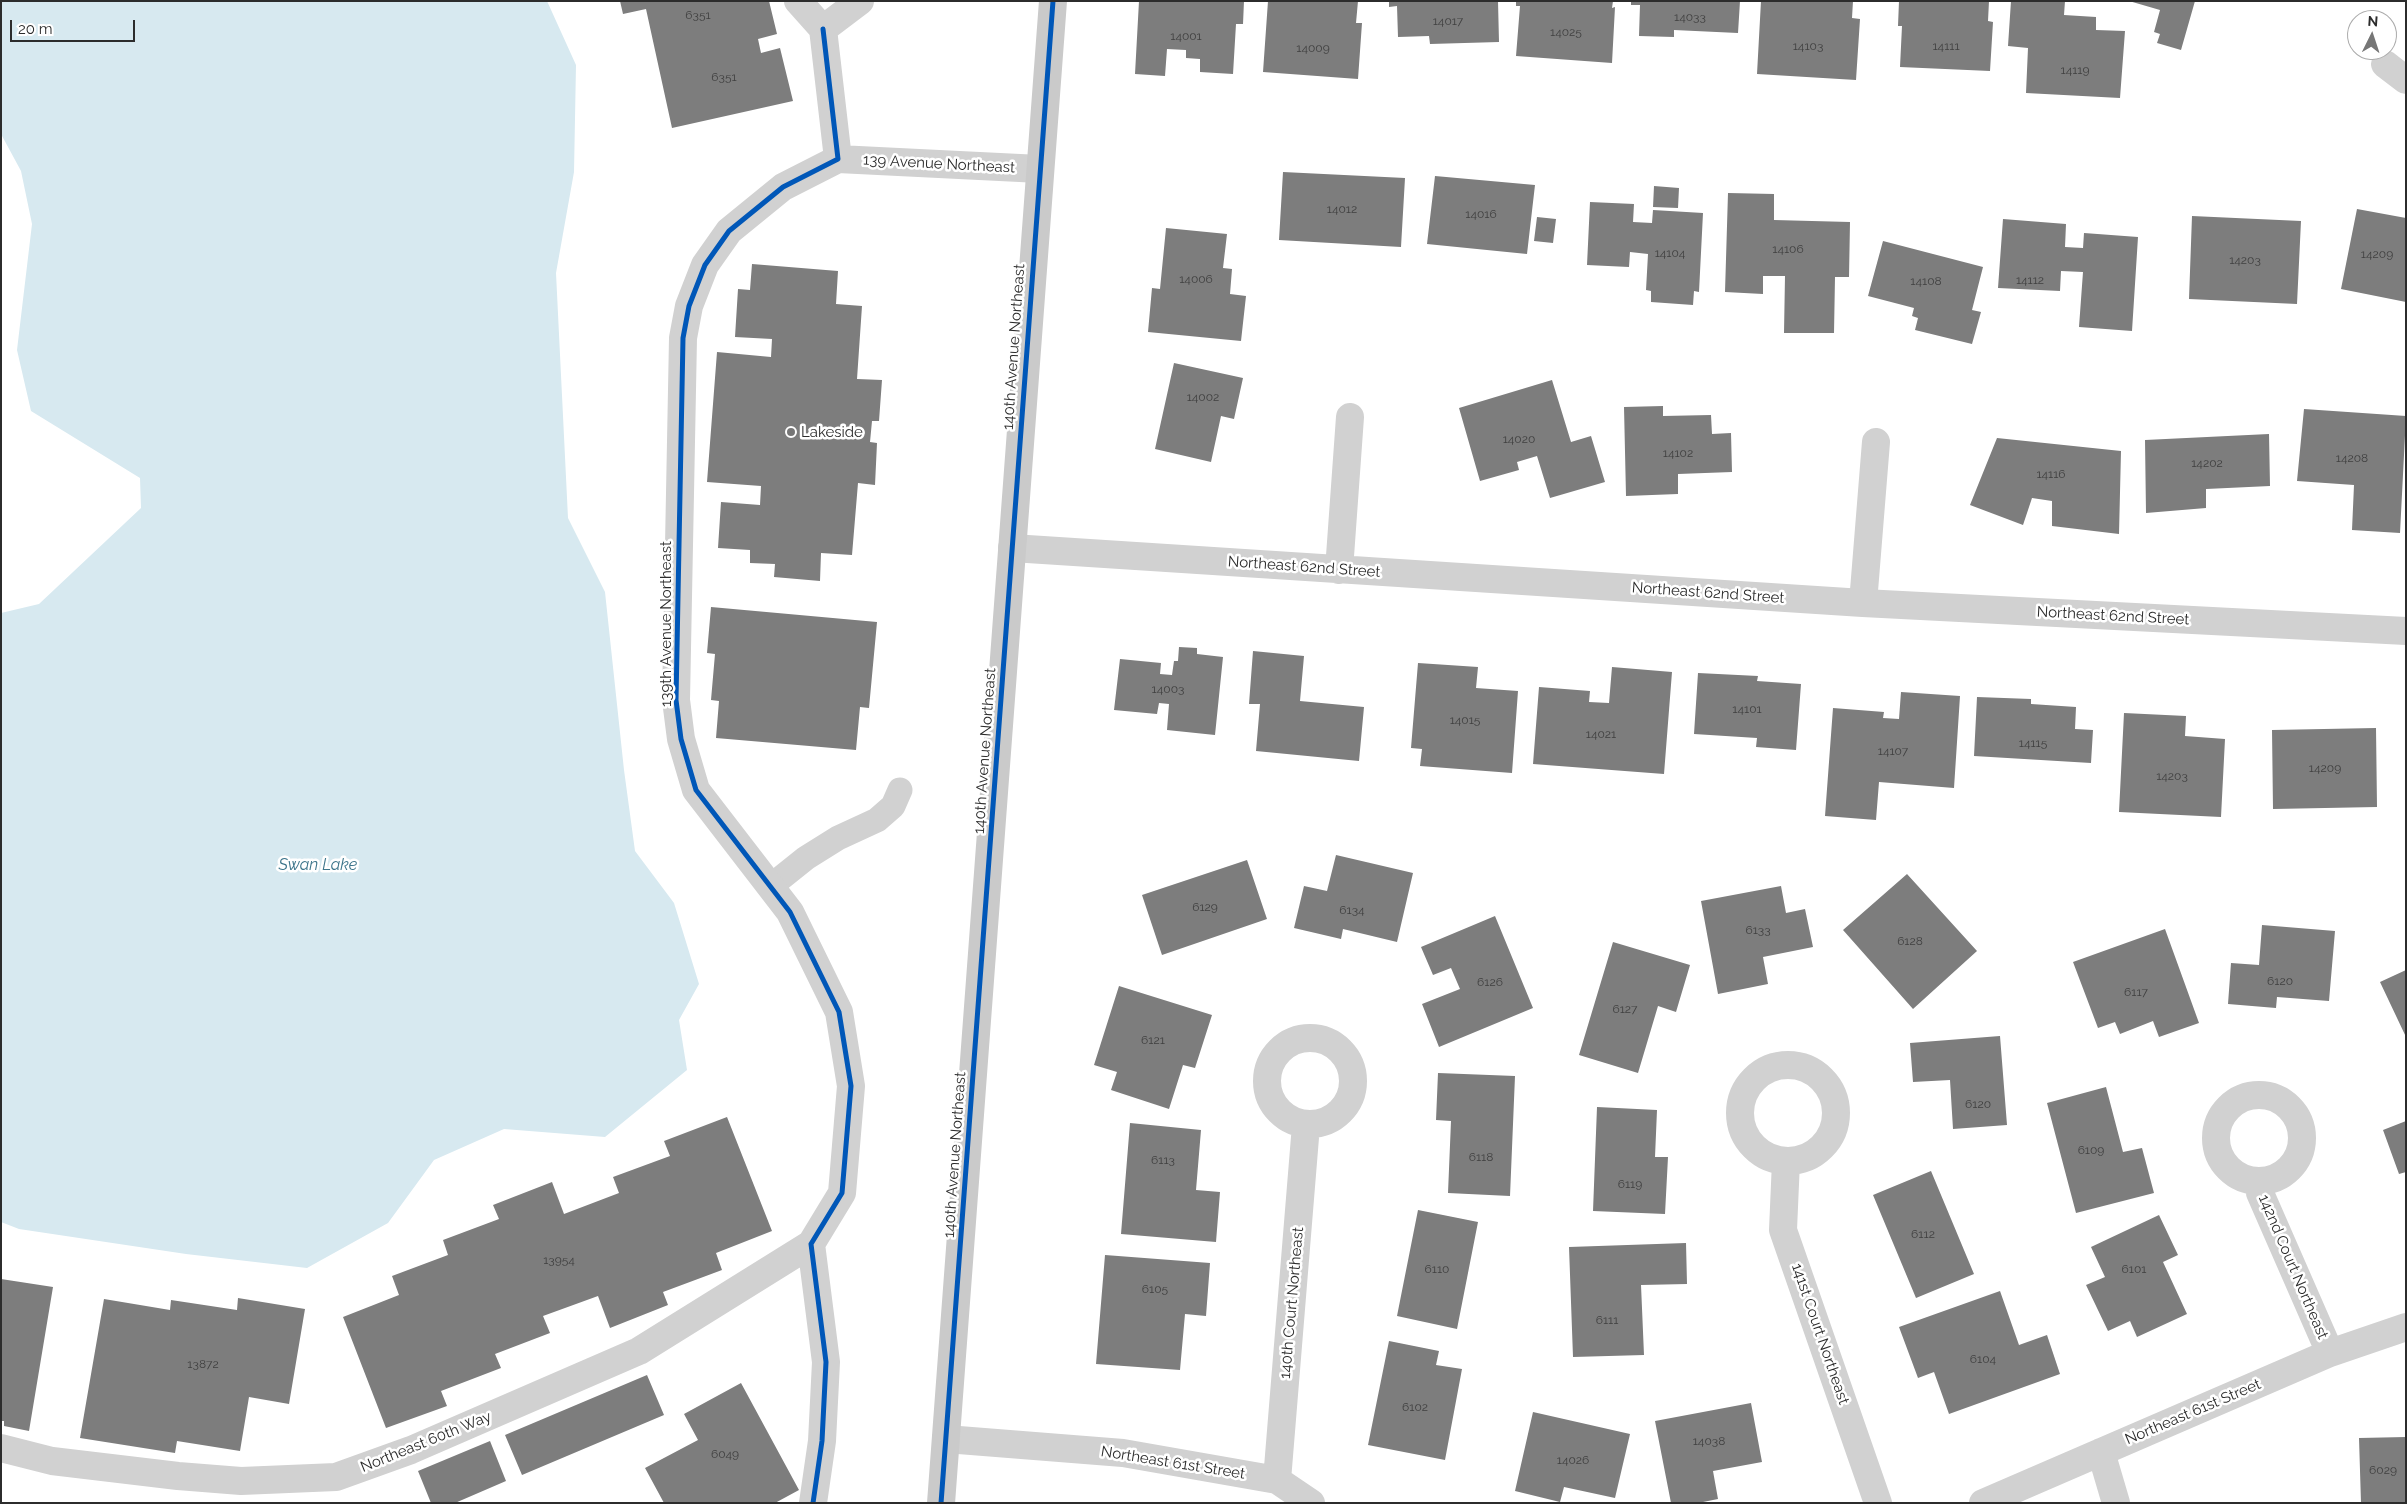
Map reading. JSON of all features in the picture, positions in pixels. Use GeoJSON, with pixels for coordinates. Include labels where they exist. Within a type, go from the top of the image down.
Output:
{"type":"FeatureCollection","features":[{"type":"Feature","properties":{"kind":"street"},"geometry":{"type":"LineString","coordinates":[[798,1],[823,30],[838,159]]}},
{"type":"Feature","properties":{"kind":"street"},"geometry":{"type":"LineString","coordinates":[[823,30],[860,1]]}},
{"type":"Feature","properties":{"kind":"street","name":"140th Avenue Northeast"},"geometry":{"type":"LineString","coordinates":[[941,1503],[1053,1]]}},
{"type":"Feature","properties":{"kind":"street","name":"139 Avenue Northeast"},"geometry":{"type":"LineString","coordinates":[[838,159],[1040,170]]}},
{"type":"Feature","properties":{"kind":"street","name":"139th Avenue Northeast"},"geometry":{"type":"LineString","coordinates":[[811,1244],[842,1193],[851,1086],[839,1012],[790,912],[696,790],[681,739],[676,700],[683,338],[689,306],[705,265],[729,231],[783,187],[838,159]]}},
{"type":"Feature","properties":{"kind":"street"},"geometry":{"type":"LineString","coordinates":[[1339,570],[1350,417]]}},
{"type":"Feature","properties":{"kind":"street"},"geometry":{"type":"LineString","coordinates":[[1863,603],[1876,442]]}},
{"type":"Feature","properties":{"kind":"street","name":"Northeast 62nd Street"},"geometry":{"type":"LineString","coordinates":[[1012,548],[1863,603],[2406,631]]}},
{"type":"Feature","properties":{"kind":"street","name":"140th Court Northeast"},"geometry":{"type":"LineString","coordinates":[[1277,1480],[1306,1125]]}},
{"type":"Feature","properties":{"kind":"street","name":"141st Court Northeast"},"geometry":{"type":"LineString","coordinates":[[1786,1161],[1784,1230],[1878,1503]]}},
{"type":"Feature","properties":{"kind":"street","name":"142nd Court Northeast"},"geometry":{"type":"LineString","coordinates":[[2260,1182],[2260,1192],[2330,1353]]}},
{"type":"Feature","properties":{"kind":"street"},"geometry":{"type":"LineString","coordinates":[[811,1244],[826,1362],[822,1441],[813,1503]]}},
{"type":"Feature","properties":{"kind":"street","name":"Northeast 60th Way"},"geometry":{"type":"LineString","coordinates":[[1,1448],[52,1461],[178,1476],[241,1481],[336,1477],[411,1450],[639,1351],[811,1244]]}},
{"type":"Feature","properties":{"kind":"street","name":"Northeast 61st Street"},"geometry":{"type":"LineString","coordinates":[[1983,1503],[2330,1353],[2406,1327]]}},
{"type":"Feature","properties":{"kind":"street","name":"Northeast 61st Street"},"geometry":{"type":"LineString","coordinates":[[946,1439],[1123,1453],[1277,1480],[1307,1502]]}},
{"type":"Feature","properties":{"kind":"street"},"geometry":{"type":"LineString","coordinates":[[2101,1452],[2116,1503]]}},
{"type":"Feature","properties":{"kind":"lane"},"geometry":{"type":"LineString","coordinates":[[771,886],[806,858],[838,838],[877,820],[893,806],[900,790]]}},
{"type":"Feature","properties":{"kind":"water","name":"Swan Lake"},"geometry":{"type":"Polygon","coordinates":[[[1,1],[547,1],[576,65],[574,172],[556,273],[568,518],[605,592],[624,770],[635,851],[674,903],[699,984],[679,1020],[687,1070],[605,1137],[504,1129],[434,1160],[388,1223],[307,1268],[186,1254],[19,1229],[1,1222],[1,613],[39,604],[141,508],[140,478],[31,411],[17,350],[32,224],[21,171],[1,134],[1,1]]]}},
{"type":"Feature","properties":{"kind":"building"},"geometry":{"type":"Polygon","coordinates":[[[620,1],[769,1],[777,34],[758,39],[761,53],[780,48],[793,101],[672,128],[646,9],[623,14],[620,1]]]}},
{"type":"Feature","properties":{"kind":"building"},"geometry":{"type":"Polygon","coordinates":[[[1139,1],[1244,1],[1243,24],[1236,24],[1233,74],[1200,72],[1200,59],[1186,58],[1186,50],[1167,49],[1165,76],[1135,74],[1139,1]]]}},
{"type":"Feature","properties":{"kind":"building"},"geometry":{"type":"Polygon","coordinates":[[[1268,1],[1358,1],[1356,23],[1362,23],[1358,79],[1263,72],[1268,1]]]}},
{"type":"Feature","properties":{"kind":"building"},"geometry":{"type":"Polygon","coordinates":[[[1389,1],[1498,1],[1499,42],[1430,44],[1429,36],[1398,37],[1397,6],[1389,7],[1389,1]]]}},
{"type":"Feature","properties":{"kind":"building"},"geometry":{"type":"Polygon","coordinates":[[[1516,1],[1613,1],[1612,8],[1615,7],[1612,63],[1516,56],[1520,6],[1516,6],[1516,1]]]}},
{"type":"Feature","properties":{"kind":"building"},"geometry":{"type":"Polygon","coordinates":[[[1631,1],[1740,1],[1738,33],[1674,30],[1674,37],[1639,36],[1640,5],[1631,5],[1631,1]]]}},
{"type":"Feature","properties":{"kind":"building"},"geometry":{"type":"Polygon","coordinates":[[[1761,1],[1853,1],[1852,18],[1860,19],[1856,80],[1757,74],[1761,1]]]}},
{"type":"Feature","properties":{"kind":"building"},"geometry":{"type":"Polygon","coordinates":[[[1899,1],[1989,1],[1988,21],[1993,22],[1990,71],[1900,67],[1902,26],[1898,26],[1899,1]]]}},
{"type":"Feature","properties":{"kind":"building"},"geometry":{"type":"Polygon","coordinates":[[[2011,1],[2065,1],[2064,15],[2096,17],[2096,30],[2125,31],[2120,98],[2026,93],[2028,48],[2008,46],[2011,1]]]}},
{"type":"Feature","properties":{"kind":"building"},"geometry":{"type":"Polygon","coordinates":[[[2129,1],[2195,1],[2181,50],[2157,43],[2160,34],[2154,32],[2160,10],[2129,1]]]}},
{"type":"Feature","properties":{"kind":"building"},"geometry":{"type":"Polygon","coordinates":[[[1283,172],[1405,178],[1401,247],[1279,240],[1283,172]]]}},
{"type":"Feature","properties":{"kind":"building"},"geometry":{"type":"Polygon","coordinates":[[[1435,176],[1535,185],[1527,254],[1427,244],[1435,176]]]}},
{"type":"Feature","properties":{"kind":"building"},"geometry":{"type":"Polygon","coordinates":[[[1654,186],[1679,188],[1678,208],[1653,207],[1654,186]]]}},
{"type":"Feature","properties":{"kind":"building"},"geometry":{"type":"Polygon","coordinates":[[[1728,193],[1774,194],[1774,220],[1850,222],[1849,277],[1835,277],[1834,333],[1784,333],[1785,276],[1763,276],[1763,294],[1725,292],[1728,193]]]}},
{"type":"Feature","properties":{"kind":"building"},"geometry":{"type":"Polygon","coordinates":[[[1590,202],[1634,204],[1633,222],[1652,223],[1653,210],[1703,213],[1699,292],[1694,291],[1693,305],[1651,302],[1651,291],[1646,290],[1648,254],[1630,252],[1629,267],[1587,265],[1590,202]]]}},
{"type":"Feature","properties":{"kind":"building"},"geometry":{"type":"Polygon","coordinates":[[[2357,209],[2406,218],[2406,302],[2341,289],[2357,209]]]}},
{"type":"Feature","properties":{"kind":"building"},"geometry":{"type":"Polygon","coordinates":[[[2192,216],[2301,221],[2297,304],[2189,299],[2192,216]]]}},
{"type":"Feature","properties":{"kind":"building"},"geometry":{"type":"Polygon","coordinates":[[[1537,217],[1556,219],[1553,243],[1534,241],[1537,217]]]}},
{"type":"Feature","properties":{"kind":"building"},"geometry":{"type":"Polygon","coordinates":[[[2003,219],[2066,224],[2065,247],[2083,248],[2084,233],[2138,237],[2132,331],[2079,327],[2083,272],[2061,271],[2060,291],[1998,288],[2003,219]]]}},
{"type":"Feature","properties":{"kind":"building"},"geometry":{"type":"Polygon","coordinates":[[[1166,228],[1227,234],[1223,268],[1232,269],[1230,294],[1246,296],[1241,341],[1148,332],[1152,288],[1160,289],[1166,228]]]}},
{"type":"Feature","properties":{"kind":"building"},"geometry":{"type":"Polygon","coordinates":[[[1883,241],[1983,267],[1972,310],[1981,312],[1972,344],[1915,330],[1918,318],[1912,316],[1914,308],[1868,296],[1883,241]]]}},
{"type":"Feature","properties":{"kind":"building","name":"Lakeside"},"geometry":{"type":"Polygon","coordinates":[[[752,264],[838,271],[836,304],[862,306],[857,379],[882,380],[879,421],[872,421],[870,442],[877,443],[875,485],[858,483],[852,555],[821,553],[820,581],[774,577],[775,564],[750,563],[750,550],[718,548],[721,502],[760,505],[761,486],[707,482],[717,352],[771,357],[772,339],[735,337],[738,289],[750,290],[752,264]]]}},
{"type":"Feature","properties":{"kind":"building"},"geometry":{"type":"Polygon","coordinates":[[[1174,363],[1243,378],[1234,419],[1221,416],[1211,462],[1155,449],[1174,363]]]}},
{"type":"Feature","properties":{"kind":"building"},"geometry":{"type":"Polygon","coordinates":[[[1552,380],[1571,442],[1591,436],[1605,482],[1550,498],[1537,456],[1517,462],[1519,470],[1480,481],[1459,408],[1552,380]]]}},
{"type":"Feature","properties":{"kind":"building"},"geometry":{"type":"Polygon","coordinates":[[[1663,406],[1663,416],[1711,415],[1712,434],[1731,433],[1732,472],[1678,474],[1678,494],[1626,496],[1624,407],[1663,406]]]}},
{"type":"Feature","properties":{"kind":"building"},"geometry":{"type":"Polygon","coordinates":[[[2304,409],[2406,416],[2400,533],[2352,530],[2354,485],[2297,481],[2304,409]]]}},
{"type":"Feature","properties":{"kind":"building"},"geometry":{"type":"Polygon","coordinates":[[[2269,434],[2270,486],[2206,489],[2206,508],[2146,513],[2145,440],[2269,434]]]}},
{"type":"Feature","properties":{"kind":"building"},"geometry":{"type":"Polygon","coordinates":[[[1997,438],[2121,451],[2119,534],[2052,526],[2052,501],[2032,498],[2023,525],[1970,505],[1997,438]]]}},
{"type":"Feature","properties":{"kind":"building"},"geometry":{"type":"Polygon","coordinates":[[[711,607],[877,622],[869,708],[860,707],[856,750],[716,738],[719,701],[711,700],[715,654],[707,653],[711,607]]]}},
{"type":"Feature","properties":{"kind":"building"},"geometry":{"type":"Polygon","coordinates":[[[1179,647],[1197,648],[1197,654],[1223,657],[1215,735],[1167,730],[1169,704],[1159,703],[1157,714],[1114,710],[1120,659],[1161,663],[1160,674],[1172,675],[1174,661],[1178,661],[1179,647]]]}},
{"type":"Feature","properties":{"kind":"building"},"geometry":{"type":"Polygon","coordinates":[[[1253,651],[1304,656],[1300,701],[1364,707],[1359,761],[1256,751],[1260,704],[1249,704],[1253,651]]]}},
{"type":"Feature","properties":{"kind":"building"},"geometry":{"type":"Polygon","coordinates":[[[1418,663],[1478,667],[1476,688],[1518,691],[1512,773],[1420,766],[1422,749],[1411,748],[1418,663]]]}},
{"type":"Feature","properties":{"kind":"building"},"geometry":{"type":"Polygon","coordinates":[[[1612,667],[1672,672],[1664,774],[1533,764],[1539,687],[1590,691],[1589,702],[1609,703],[1612,667]]]}},
{"type":"Feature","properties":{"kind":"building"},"geometry":{"type":"Polygon","coordinates":[[[1698,673],[1758,676],[1757,681],[1801,684],[1796,750],[1756,747],[1757,738],[1694,734],[1698,673]]]}},
{"type":"Feature","properties":{"kind":"building"},"geometry":{"type":"Polygon","coordinates":[[[1901,692],[1960,696],[1954,788],[1879,782],[1876,820],[1825,816],[1833,708],[1884,712],[1883,718],[1899,719],[1901,692]]]}},
{"type":"Feature","properties":{"kind":"building"},"geometry":{"type":"Polygon","coordinates":[[[1977,697],[2031,699],[2031,704],[2076,707],[2075,729],[2093,730],[2091,763],[1974,756],[1977,697]]]}},
{"type":"Feature","properties":{"kind":"building"},"geometry":{"type":"Polygon","coordinates":[[[2124,713],[2186,716],[2185,736],[2225,739],[2221,817],[2119,812],[2124,713]]]}},
{"type":"Feature","properties":{"kind":"building"},"geometry":{"type":"Polygon","coordinates":[[[2376,728],[2377,807],[2273,809],[2272,730],[2376,728]]]}},
{"type":"Feature","properties":{"kind":"building"},"geometry":{"type":"Polygon","coordinates":[[[1336,855],[1413,873],[1397,942],[1343,929],[1341,939],[1294,928],[1304,886],[1327,891],[1336,855]]]}},
{"type":"Feature","properties":{"kind":"building"},"geometry":{"type":"Polygon","coordinates":[[[1247,860],[1267,919],[1162,955],[1142,895],[1247,860]]]}},
{"type":"Feature","properties":{"kind":"building"},"geometry":{"type":"Polygon","coordinates":[[[1907,874],[1977,951],[1913,1009],[1843,930],[1907,874]]]}},
{"type":"Feature","properties":{"kind":"building"},"geometry":{"type":"Polygon","coordinates":[[[1781,886],[1786,913],[1805,909],[1813,947],[1763,957],[1768,984],[1718,994],[1701,901],[1781,886]]]}},
{"type":"Feature","properties":{"kind":"building"},"geometry":{"type":"Polygon","coordinates":[[[1495,916],[1533,1008],[1439,1047],[1422,1004],[1460,989],[1451,968],[1433,975],[1421,947],[1495,916]]]}},
{"type":"Feature","properties":{"kind":"building"},"geometry":{"type":"Polygon","coordinates":[[[2262,925],[2335,931],[2329,1001],[2277,997],[2276,1008],[2228,1004],[2231,963],[2259,965],[2262,925]]]}},
{"type":"Feature","properties":{"kind":"building"},"geometry":{"type":"Polygon","coordinates":[[[2165,929],[2199,1023],[2159,1037],[2153,1021],[2120,1034],[2115,1022],[2098,1028],[2073,962],[2165,929]]]}},
{"type":"Feature","properties":{"kind":"building"},"geometry":{"type":"Polygon","coordinates":[[[1613,942],[1690,965],[1676,1012],[1658,1006],[1638,1073],[1579,1055],[1613,942]]]}},
{"type":"Feature","properties":{"kind":"building"},"geometry":{"type":"Polygon","coordinates":[[[2406,970],[2406,1037],[2380,982],[2406,970]]]}},
{"type":"Feature","properties":{"kind":"building"},"geometry":{"type":"Polygon","coordinates":[[[1119,986],[1212,1015],[1195,1068],[1183,1065],[1169,1109],[1111,1090],[1117,1072],[1094,1065],[1119,986]]]}},
{"type":"Feature","properties":{"kind":"building"},"geometry":{"type":"Polygon","coordinates":[[[2000,1036],[2007,1125],[1953,1129],[1950,1080],[1913,1082],[1910,1043],[2000,1036]]]}},
{"type":"Feature","properties":{"kind":"building"},"geometry":{"type":"Polygon","coordinates":[[[1438,1073],[1515,1076],[1510,1196],[1448,1193],[1451,1121],[1436,1120],[1438,1073]]]}},
{"type":"Feature","properties":{"kind":"building"},"geometry":{"type":"Polygon","coordinates":[[[2106,1087],[2123,1152],[2142,1148],[2154,1193],[2076,1213],[2047,1103],[2106,1087]]]}},
{"type":"Feature","properties":{"kind":"building"},"geometry":{"type":"Polygon","coordinates":[[[1597,1107],[1657,1110],[1655,1157],[1668,1157],[1665,1214],[1593,1211],[1597,1107]]]}},
{"type":"Feature","properties":{"kind":"building"},"geometry":{"type":"Polygon","coordinates":[[[727,1117],[772,1231],[716,1253],[722,1270],[663,1292],[668,1305],[610,1328],[598,1296],[543,1316],[550,1333],[495,1354],[501,1368],[441,1391],[447,1406],[386,1428],[343,1317],[399,1295],[392,1276],[448,1255],[443,1240],[499,1219],[493,1205],[552,1182],[564,1214],[619,1193],[613,1177],[670,1156],[664,1141],[727,1117]]]}},
{"type":"Feature","properties":{"kind":"building"},"geometry":{"type":"Polygon","coordinates":[[[2406,1121],[2406,1172],[2399,1174],[2383,1130],[2406,1121]]]}},
{"type":"Feature","properties":{"kind":"building"},"geometry":{"type":"Polygon","coordinates":[[[1130,1123],[1201,1130],[1196,1190],[1220,1192],[1216,1242],[1121,1234],[1130,1123]]]}},
{"type":"Feature","properties":{"kind":"building"},"geometry":{"type":"Polygon","coordinates":[[[1931,1171],[1974,1274],[1916,1298],[1873,1195],[1931,1171]]]}},
{"type":"Feature","properties":{"kind":"building"},"geometry":{"type":"Polygon","coordinates":[[[1418,1210],[1478,1222],[1457,1329],[1397,1316],[1418,1210]]]}},
{"type":"Feature","properties":{"kind":"building"},"geometry":{"type":"Polygon","coordinates":[[[2159,1215],[2178,1255],[2163,1262],[2187,1314],[2137,1337],[2130,1321],[2108,1331],[2086,1285],[2105,1277],[2091,1247],[2159,1215]]]}},
{"type":"Feature","properties":{"kind":"building"},"geometry":{"type":"Polygon","coordinates":[[[1686,1243],[1687,1284],[1641,1285],[1644,1355],[1573,1357],[1569,1247],[1686,1243]]]}},
{"type":"Feature","properties":{"kind":"building"},"geometry":{"type":"Polygon","coordinates":[[[1105,1255],[1210,1263],[1206,1316],[1185,1314],[1180,1370],[1096,1364],[1105,1255]]]}},
{"type":"Feature","properties":{"kind":"building"},"geometry":{"type":"Polygon","coordinates":[[[1,1279],[53,1287],[29,1431],[4,1426],[4,1421],[1,1421],[1,1279]]]}},
{"type":"Feature","properties":{"kind":"building"},"geometry":{"type":"Polygon","coordinates":[[[2000,1291],[2019,1345],[2047,1335],[2060,1374],[1949,1414],[1934,1372],[1918,1378],[1899,1327],[2000,1291]]]}},
{"type":"Feature","properties":{"kind":"building"},"geometry":{"type":"Polygon","coordinates":[[[238,1298],[305,1309],[289,1404],[249,1397],[240,1451],[177,1441],[175,1453],[80,1438],[104,1299],[170,1310],[171,1300],[237,1310],[238,1298]]]}},
{"type":"Feature","properties":{"kind":"building"},"geometry":{"type":"Polygon","coordinates":[[[1389,1341],[1439,1351],[1436,1365],[1462,1369],[1445,1460],[1368,1445],[1389,1341]]]}},
{"type":"Feature","properties":{"kind":"building"},"geometry":{"type":"Polygon","coordinates":[[[647,1375],[664,1415],[522,1475],[505,1435],[647,1375]]]}},
{"type":"Feature","properties":{"kind":"building"},"geometry":{"type":"Polygon","coordinates":[[[741,1383],[799,1490],[775,1503],[664,1503],[645,1468],[698,1440],[684,1414],[741,1383]]]}},
{"type":"Feature","properties":{"kind":"building"},"geometry":{"type":"Polygon","coordinates":[[[1751,1403],[1762,1462],[1713,1471],[1718,1499],[1698,1503],[1671,1503],[1655,1421],[1751,1403]]]}},
{"type":"Feature","properties":{"kind":"building"},"geometry":{"type":"Polygon","coordinates":[[[1533,1412],[1630,1434],[1615,1498],[1564,1487],[1560,1502],[1515,1491],[1533,1412]]]}},
{"type":"Feature","properties":{"kind":"building"},"geometry":{"type":"Polygon","coordinates":[[[2406,1437],[2406,1503],[2361,1503],[2359,1438],[2406,1437]]]}},
{"type":"Feature","properties":{"kind":"building"},"geometry":{"type":"Polygon","coordinates":[[[490,1441],[506,1481],[455,1503],[431,1503],[418,1471],[490,1441]]]}},
{"type":"Feature","properties":{"kind":"cycle path"},"geometry":{"type":"LineString","coordinates":[[941,1503],[1053,1]]}},
{"type":"Feature","properties":{"kind":"cycle path"},"geometry":{"type":"LineString","coordinates":[[813,1503],[822,1441],[826,1362],[811,1244],[842,1193],[851,1086],[839,1012],[790,912],[696,790],[681,739],[676,700],[683,338],[689,306],[705,265],[729,231],[783,187],[838,159],[823,29]]}},
{"type":"Feature","properties":{"kind":"place","name":"Lakeside"},"geometry":{"type":"Point","coordinates":[791,432]}}]}
